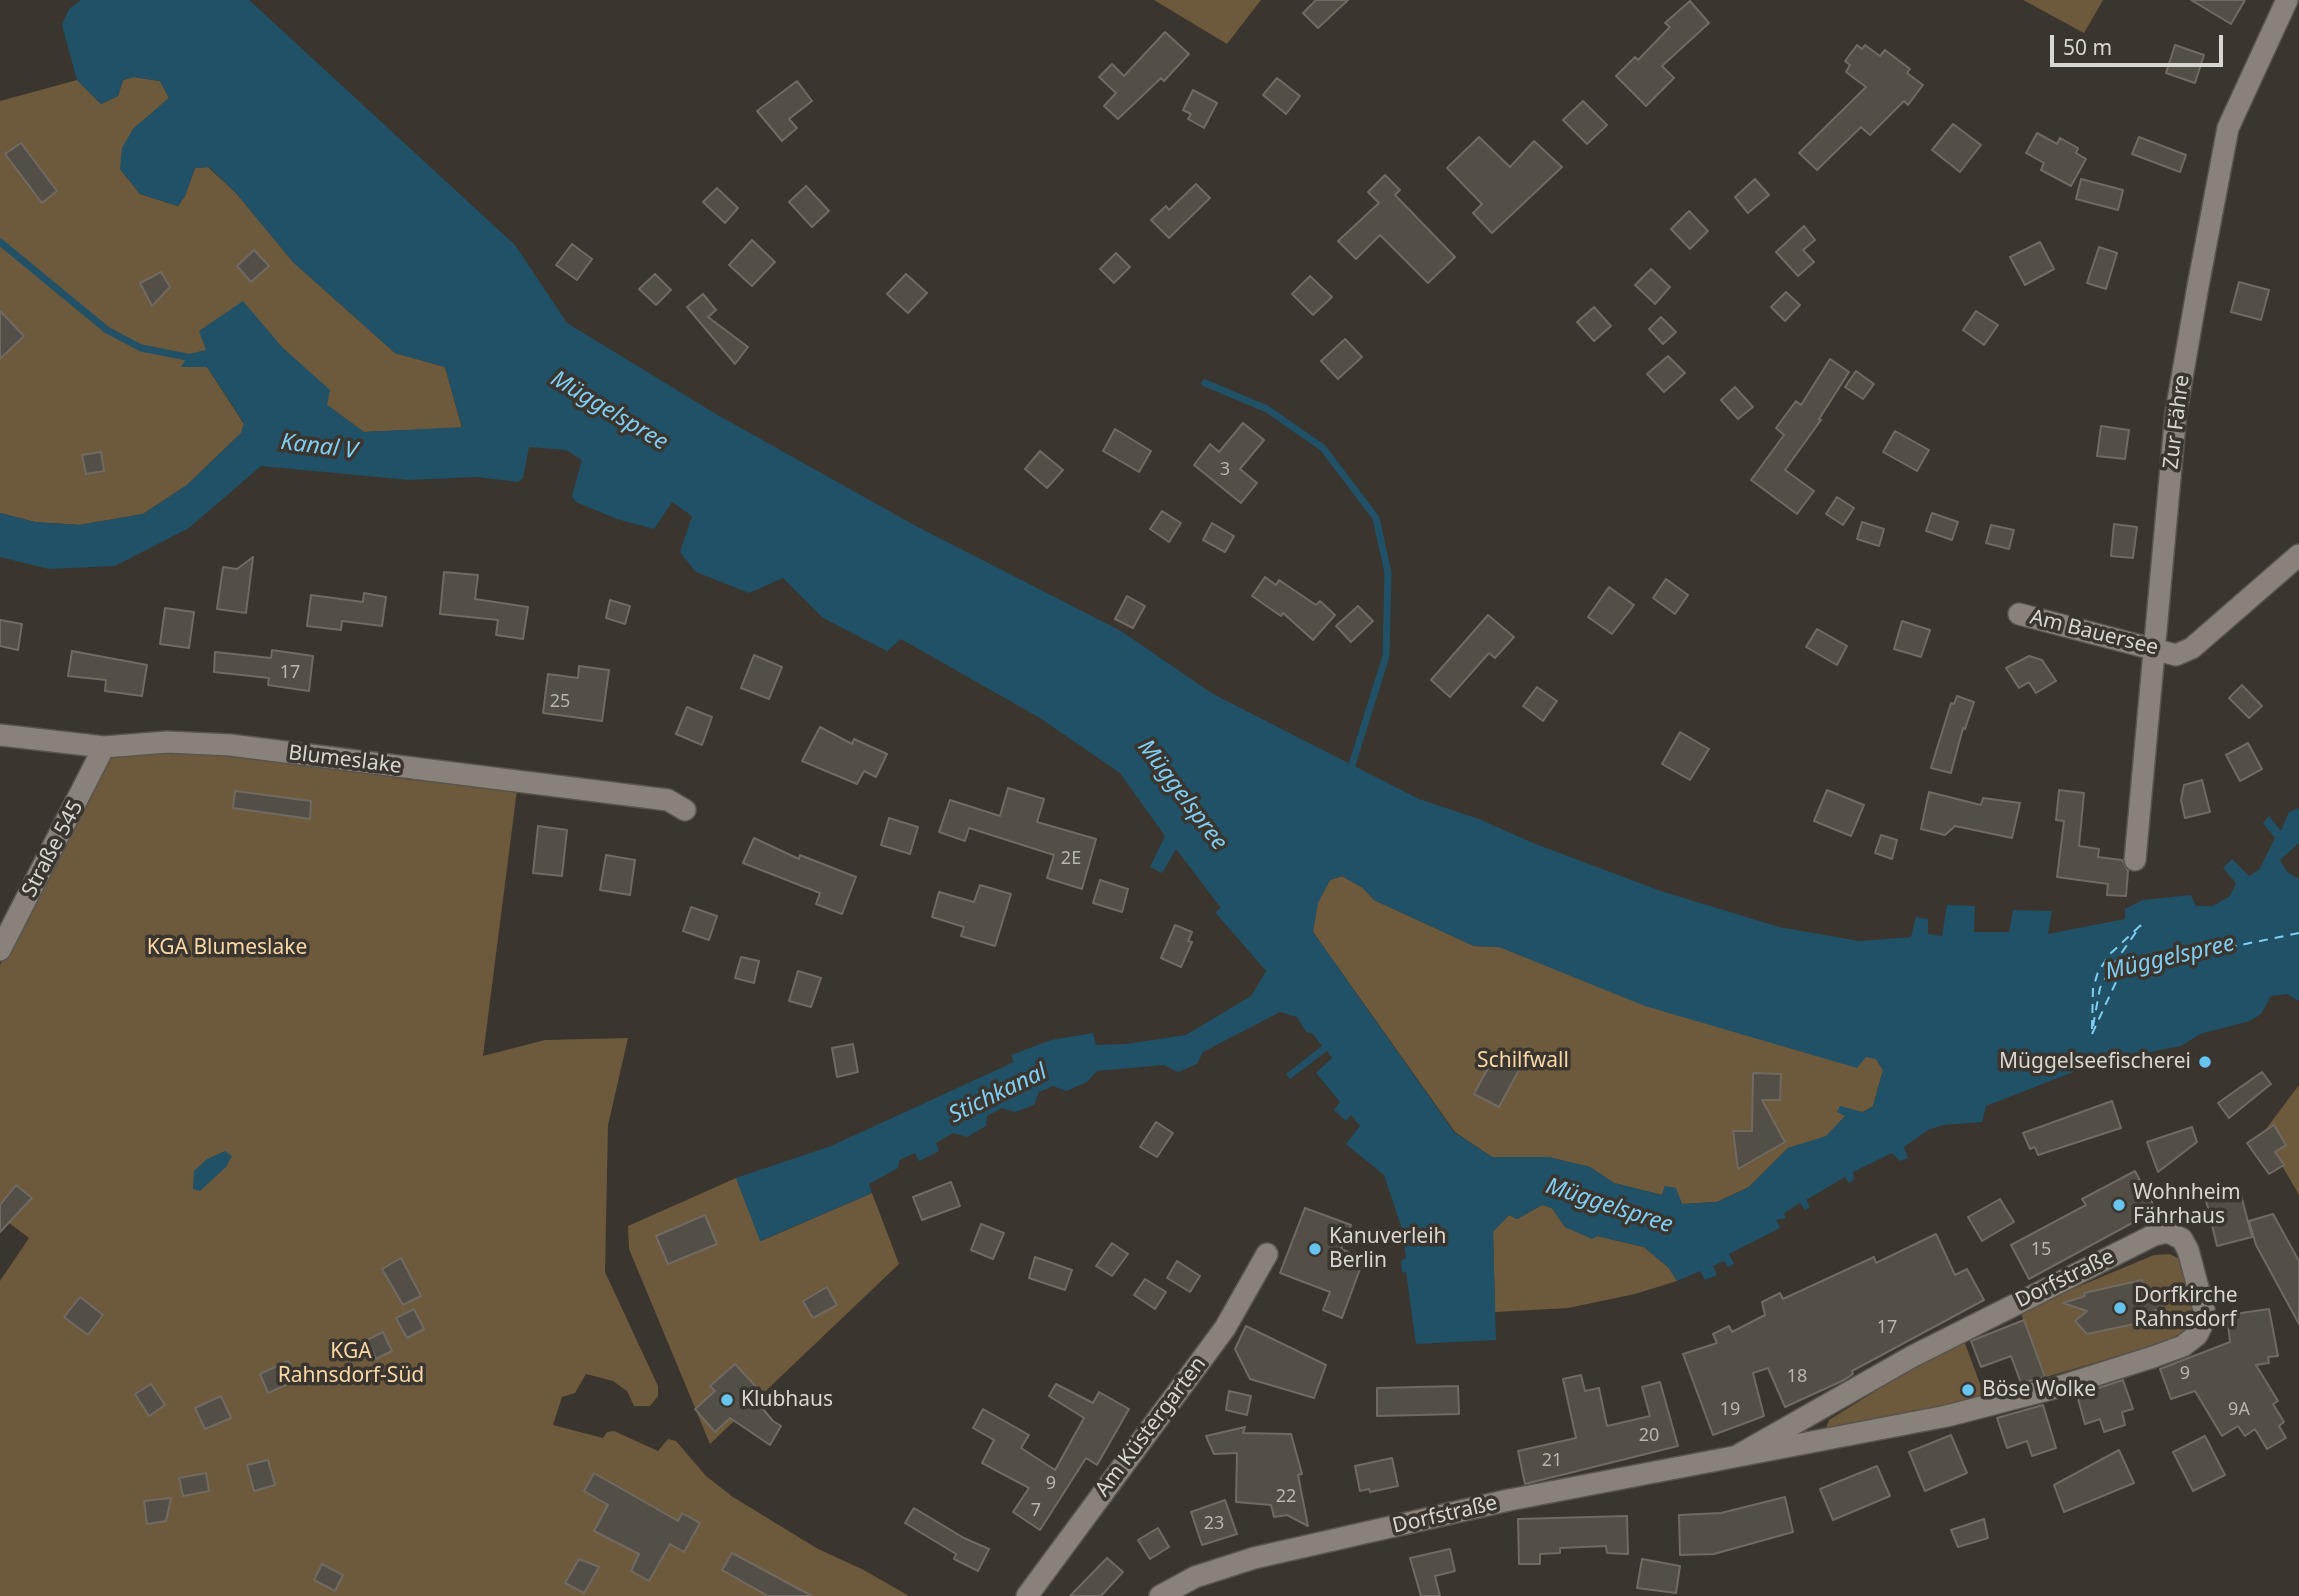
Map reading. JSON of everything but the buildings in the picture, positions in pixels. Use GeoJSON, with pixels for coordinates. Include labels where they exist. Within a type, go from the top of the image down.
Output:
{"type":"FeatureCollection","features":[{"type":"Feature","properties":{"kind":"street","name":"Zur Fähre"},"geometry":{"type":"LineString","coordinates":[[2135,860],[2176,412],[2228,128],[2287,0]]}},
{"type":"Feature","properties":{"kind":"street","name":"Am Bauersee"},"geometry":{"type":"LineString","coordinates":[[2019,614],[2176,655],[2192,648],[2299,555]]}},
{"type":"Feature","properties":{"kind":"street","name":"Blumeslake"},"geometry":{"type":"LineString","coordinates":[[0,735],[104,747],[167,742],[230,745],[668,800],[685,810]]}},
{"type":"Feature","properties":{"kind":"street","name":"Straße 545"},"geometry":{"type":"LineString","coordinates":[[0,950],[104,747]]}},
{"type":"Feature","properties":{"kind":"street","name":"Dorfstraße"},"geometry":{"type":"LineString","coordinates":[[1160,1596],[1195,1577],[1254,1558],[1509,1500],[1947,1416],[2055,1388],[2183,1346],[2197,1335],[2204,1321],[2204,1310],[2188,1250],[2182,1239],[2168,1233],[2154,1235],[1913,1356],[1737,1456]]}},
{"type":"Feature","properties":{"kind":"street","name":"Am Küstergarten"},"geometry":{"type":"LineString","coordinates":[[1027,1596],[1225,1328],[1267,1254]]}},
{"type":"Feature","properties":{"kind":"green space"},"geometry":{"type":"Polygon","coordinates":[[[1154,0],[1261,0],[1227,44],[1154,0]]]}},
{"type":"Feature","properties":{"kind":"green space"},"geometry":{"type":"Polygon","coordinates":[[[2023,0],[2103,0],[2084,33],[2023,0]]]}},
{"type":"Feature","properties":{"kind":"green space"},"geometry":{"type":"Polygon","coordinates":[[[134,77],[160,81],[169,98],[133,129],[120,169],[140,194],[178,206],[185,196],[195,168],[208,167],[236,193],[293,262],[395,353],[445,367],[462,428],[364,432],[327,405],[243,302],[206,350],[182,367],[207,367],[244,424],[241,433],[187,485],[143,514],[79,525],[35,522],[0,513],[0,101],[77,80],[101,104],[118,96],[123,80],[134,77]]]}},
{"type":"Feature","properties":{"kind":"green space"},"geometry":{"type":"Polygon","coordinates":[[[175,749],[381,771],[408,780],[414,780],[415,776],[517,790],[483,1056],[545,1040],[628,1038],[608,1125],[605,1272],[658,1386],[658,1396],[650,1406],[634,1406],[627,1391],[613,1381],[586,1374],[575,1393],[562,1397],[553,1425],[603,1438],[607,1432],[614,1431],[658,1451],[668,1439],[676,1441],[706,1476],[733,1497],[818,1549],[862,1569],[909,1596],[0,1596],[0,1281],[29,1238],[0,1216],[0,965],[105,764],[115,754],[175,749]]]}},
{"type":"Feature","properties":{"kind":"green space","name":"Schilfwall"},"geometry":{"type":"Polygon","coordinates":[[[1342,876],[1363,888],[1374,900],[1474,946],[1499,947],[1876,1059],[1883,1070],[1873,1106],[1863,1112],[1846,1115],[1826,1137],[1788,1148],[1749,1187],[1717,1202],[1682,1204],[1675,1188],[1665,1187],[1662,1195],[1614,1183],[1590,1167],[1548,1157],[1492,1157],[1455,1132],[1313,932],[1317,903],[1330,880],[1342,876]]]}},
{"type":"Feature","properties":{"kind":"green space"},"geometry":{"type":"Polygon","coordinates":[[[2299,1085],[2299,1195],[2263,1133],[2299,1085]]]}},
{"type":"Feature","properties":{"kind":"green space"},"geometry":{"type":"Polygon","coordinates":[[[736,1178],[761,1241],[872,1193],[899,1264],[710,1444],[629,1249],[628,1226],[736,1178]]]}},
{"type":"Feature","properties":{"kind":"green space"},"geometry":{"type":"Polygon","coordinates":[[[1542,1205],[1552,1208],[1565,1227],[1592,1238],[1597,1236],[1644,1247],[1669,1268],[1677,1281],[1635,1294],[1568,1308],[1495,1312],[1493,1231],[1509,1215],[1517,1219],[1542,1205]]]}},
{"type":"Feature","properties":{"kind":"green space"},"geometry":{"type":"Polygon","coordinates":[[[2170,1254],[2181,1260],[2187,1276],[2194,1316],[2189,1328],[2166,1342],[2046,1377],[2020,1311],[2154,1255],[2170,1254]]]}},
{"type":"Feature","properties":{"kind":"green space"},"geometry":{"type":"Polygon","coordinates":[[[1964,1341],[1985,1397],[1830,1431],[1826,1428],[1829,1420],[1909,1370],[1964,1341]]]}},
{"type":"Feature","properties":{"kind":"water"},"geometry":{"type":"Polygon","coordinates":[[[81,0],[249,0],[515,245],[567,323],[716,414],[914,525],[1121,631],[1213,694],[1419,799],[1479,819],[1533,843],[1661,891],[1779,927],[1859,941],[1911,937],[1916,917],[1928,919],[1928,934],[1942,936],[1947,905],[1975,906],[1974,932],[2009,932],[2013,910],[2052,911],[2048,934],[2125,919],[2125,909],[2143,900],[2191,895],[2196,906],[2213,906],[2230,896],[2236,883],[2223,868],[2232,859],[2249,876],[2259,870],[2275,838],[2263,823],[2269,816],[2281,831],[2289,812],[2299,808],[2299,843],[2280,860],[2287,872],[2299,879],[2299,1001],[2287,994],[2271,996],[2261,1014],[2250,1021],[2200,1034],[2181,1046],[2099,1062],[1986,1106],[1982,1122],[1943,1125],[1928,1130],[1904,1147],[1908,1158],[1900,1161],[1892,1153],[1853,1172],[1854,1180],[1849,1183],[1845,1177],[1806,1200],[1810,1207],[1805,1210],[1800,1203],[1784,1213],[1786,1218],[1776,1220],[1780,1228],[1729,1254],[1734,1264],[1728,1267],[1724,1261],[1713,1266],[1717,1275],[1705,1280],[1700,1271],[1677,1281],[1669,1268],[1644,1247],[1597,1236],[1592,1239],[1565,1227],[1552,1208],[1542,1205],[1517,1219],[1509,1215],[1493,1232],[1496,1340],[1416,1344],[1406,1272],[1402,1272],[1401,1261],[1406,1258],[1403,1232],[1384,1175],[1346,1144],[1360,1126],[1351,1115],[1346,1121],[1334,1110],[1340,1102],[1316,1073],[1332,1058],[1327,1051],[1290,1079],[1286,1074],[1322,1046],[1312,1033],[1306,1032],[1297,1017],[1280,1012],[1203,1052],[1197,1064],[1178,1072],[1164,1065],[1097,1071],[1087,1082],[1066,1091],[1053,1086],[1039,1092],[1034,1105],[1015,1112],[1002,1108],[987,1116],[986,1126],[967,1137],[953,1133],[936,1143],[939,1151],[919,1161],[915,1153],[899,1160],[898,1168],[869,1184],[872,1193],[760,1241],[736,1178],[831,1146],[1014,1062],[1011,1055],[1051,1040],[1093,1033],[1096,1045],[1126,1044],[1186,1035],[1251,996],[1266,971],[1215,912],[1221,908],[1176,849],[1162,873],[1150,867],[1165,836],[1120,773],[1040,718],[901,639],[887,651],[823,618],[783,578],[749,593],[696,572],[680,552],[692,516],[672,502],[654,529],[617,519],[576,502],[572,496],[582,460],[566,450],[529,447],[523,478],[518,482],[477,477],[409,480],[261,466],[189,528],[115,566],[49,569],[0,557],[0,513],[35,522],[79,525],[143,514],[187,485],[241,433],[244,423],[207,367],[181,367],[189,354],[206,350],[199,331],[243,301],[282,347],[330,390],[327,405],[364,432],[462,427],[445,367],[395,353],[293,262],[236,193],[209,167],[195,168],[185,196],[178,206],[140,194],[120,169],[122,148],[133,129],[169,98],[160,81],[134,77],[123,80],[118,96],[101,104],[77,80],[62,25],[69,9],[81,0]],[[1342,876],[1330,880],[1318,903],[1313,932],[1454,1132],[1492,1157],[1548,1157],[1590,1167],[1614,1183],[1662,1195],[1665,1186],[1676,1188],[1682,1204],[1717,1202],[1749,1187],[1788,1148],[1826,1136],[1845,1116],[1837,1112],[1840,1106],[1863,1112],[1873,1106],[1883,1070],[1876,1059],[1866,1057],[1857,1068],[1645,1006],[1499,947],[1474,946],[1374,900],[1363,888],[1342,876]]]}},
{"type":"Feature","properties":{"kind":"water"},"geometry":{"type":"Polygon","coordinates":[[[225,1151],[232,1156],[226,1167],[200,1191],[193,1189],[194,1171],[207,1159],[225,1151]]]}},
{"type":"Feature","properties":{"kind":"waterway"},"geometry":{"type":"LineString","coordinates":[[0,242],[107,330],[141,348],[192,358]]}},
{"type":"Feature","properties":{"kind":"waterway"},"geometry":{"type":"LineString","coordinates":[[1205,383],[1267,409],[1323,448],[1376,518],[1388,573],[1386,656],[1352,765]]}},
{"type":"Feature","properties":{"kind":"ferry route"},"geometry":{"type":"LineString","coordinates":[[2092,1029],[2093,988],[2098,972],[2110,954],[2144,922]]}},
{"type":"Feature","properties":{"kind":"ferry route"},"geometry":{"type":"LineString","coordinates":[[2093,1026],[2100,988],[2141,925]]}},
{"type":"Feature","properties":{"kind":"ferry route"},"geometry":{"type":"LineString","coordinates":[[2092,1034],[2116,982],[2138,966],[2299,933]]}},
{"type":"Feature","properties":{"kind":"place","name":"Müggelseefischerei"},"geometry":{"type":"Point","coordinates":[2205,1062]}},
{"type":"Feature","properties":{"kind":"place","name":"Wohnheim Fährhaus"},"geometry":{"type":"Point","coordinates":[2119,1205]}},
{"type":"Feature","properties":{"kind":"place","name":"Kanuverleih Berlin"},"geometry":{"type":"Point","coordinates":[1315,1249]}},
{"type":"Feature","properties":{"kind":"place","name":"Dorfkirche Rahnsdorf"},"geometry":{"type":"Point","coordinates":[2120,1308]}},
{"type":"Feature","properties":{"kind":"place","name":"Böse Wolke"},"geometry":{"type":"Point","coordinates":[1968,1390]}},
{"type":"Feature","properties":{"kind":"place","name":"Klubhaus"},"geometry":{"type":"Point","coordinates":[727,1400]}},
{"type":"Feature","properties":{"kind":"water label","name":"Müggelspree"},"geometry":{"type":"Point","coordinates":[609,411]}},
{"type":"Feature","properties":{"kind":"water label","name":"Kanal V"},"geometry":{"type":"Point","coordinates":[319,447]}},
{"type":"Feature","properties":{"kind":"water label","name":"Müggelspree"},"geometry":{"type":"Point","coordinates":[1182,795]}},
{"type":"Feature","properties":{"kind":"water label","name":"Müggelspree"},"geometry":{"type":"Point","coordinates":[2170,958]}},
{"type":"Feature","properties":{"kind":"water label","name":"Stichkanal"},"geometry":{"type":"Point","coordinates":[998,1094]}},
{"type":"Feature","properties":{"kind":"water label","name":"Müggelspree"},"geometry":{"type":"Point","coordinates":[1609,1206]}},
{"type":"Feature","properties":{"kind":"park label","name":"KGA Blumeslake"},"geometry":{"type":"Point","coordinates":[227,948]}},
{"type":"Feature","properties":{"kind":"park label","name":"KGA Rahnsdorf-Süd"},"geometry":{"type":"Point","coordinates":[351,1364]}}]}
